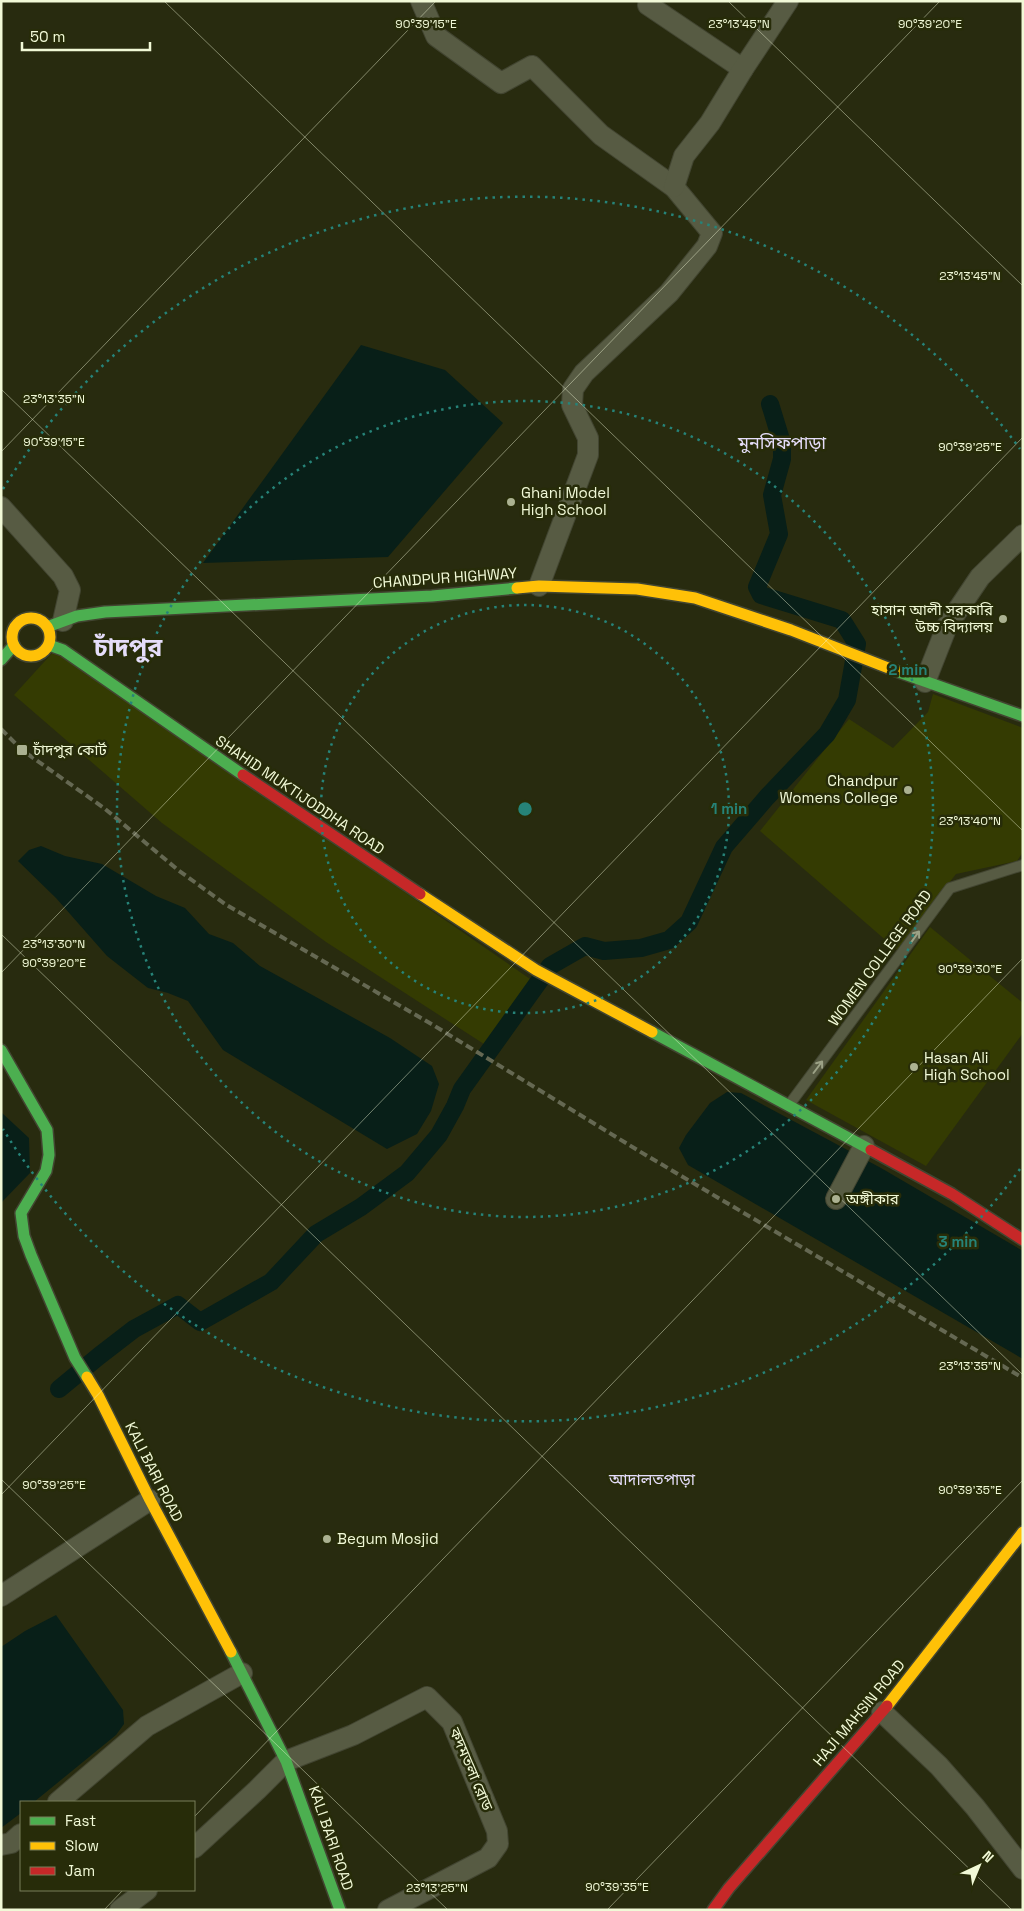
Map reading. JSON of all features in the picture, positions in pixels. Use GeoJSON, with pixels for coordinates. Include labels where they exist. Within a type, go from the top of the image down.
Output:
{"type":"FeatureCollection","features":[{"type":"Feature","properties":{"kind":"main road","name":"CHANDPUR HIGHWAY"},"geometry":{"type":"LineString","coordinates":[[63,628],[105,612],[432,596],[539,586],[637,589],[695,598],[791,630],[873,663],[1023,716]]}},
{"type":"Feature","properties":{"kind":"main road"},"geometry":{"type":"LineString","coordinates":[[31,618],[63,628],[50,639],[49,645],[40,654],[35,656],[22,654],[14,645],[12,632],[19,623],[31,618]]}},
{"type":"Feature","properties":{"kind":"main road"},"geometry":{"type":"LineString","coordinates":[[1,626],[12,632]]}},
{"type":"Feature","properties":{"kind":"main road"},"geometry":{"type":"LineString","coordinates":[[63,628],[70,655]]}},
{"type":"Feature","properties":{"kind":"main road"},"geometry":{"type":"LineString","coordinates":[[1,660],[14,645]]}},
{"type":"Feature","properties":{"kind":"main road","name":"SHAHID MUKTIJODDHA ROAD"},"geometry":{"type":"LineString","coordinates":[[49,645],[63,650],[335,838],[536,970],[952,1194],[1023,1240]]}},
{"type":"Feature","properties":{"kind":"main road","name":"KALI BARI ROAD"},"geometry":{"type":"LineString","coordinates":[[1,1050],[42,1118],[49,1142],[46,1171],[21,1213],[24,1236],[75,1358],[98,1395],[150,1500],[286,1760],[340,1910]]}},
{"type":"Feature","properties":{"kind":"main road","name":"HAJI MAHSIN ROAD"},"geometry":{"type":"LineString","coordinates":[[713,1910],[729,1888],[882,1712],[1023,1532]]}},
{"type":"Feature","properties":{"kind":"street"},"geometry":{"type":"LineString","coordinates":[[421,1],[436,36],[501,83],[532,66],[601,135],[674,187],[712,234],[707,246],[669,293],[584,373],[573,389],[572,405],[588,438],[588,455],[539,586]]}},
{"type":"Feature","properties":{"kind":"street"},"geometry":{"type":"LineString","coordinates":[[674,187],[684,156],[710,123],[788,1]]}},
{"type":"Feature","properties":{"kind":"street"},"geometry":{"type":"LineString","coordinates":[[648,5],[743,69]]}},
{"type":"Feature","properties":{"kind":"street"},"geometry":{"type":"LineString","coordinates":[[1,508],[63,576],[70,590],[63,628]]}},
{"type":"Feature","properties":{"kind":"street"},"geometry":{"type":"LineString","coordinates":[[925,682],[952,618],[980,576],[1023,534]]}},
{"type":"Feature","properties":{"kind":"street"},"geometry":{"type":"LineString","coordinates":[[836,1199],[864,1146]]}},
{"type":"Feature","properties":{"kind":"street"},"geometry":{"type":"LineString","coordinates":[[1,1596],[150,1500]]}},
{"type":"Feature","properties":{"kind":"street"},"geometry":{"type":"LineString","coordinates":[[59,1801],[147,1726],[242,1673]]}},
{"type":"Feature","properties":{"kind":"street","name":"কদমতলা রোড"},"geometry":{"type":"LineString","coordinates":[[286,1760],[353,1735],[427,1697],[452,1722],[497,1831],[498,1844],[488,1858],[388,1910]]}},
{"type":"Feature","properties":{"kind":"street"},"geometry":{"type":"LineString","coordinates":[[882,1712],[939,1766],[969,1800],[1023,1869]]}},
{"type":"Feature","properties":{"kind":"street"},"geometry":{"type":"LineString","coordinates":[[195,1847],[257,1790],[286,1760]]}},
{"type":"Feature","properties":{"kind":"street"},"geometry":{"type":"LineString","coordinates":[[1,1845],[11,1843],[20,1835]]}},
{"type":"Feature","properties":{"kind":"street"},"geometry":{"type":"LineString","coordinates":[[120,1910],[146,1891]]}},
{"type":"Feature","properties":{"kind":"lane","name":"WOMEN COLLEGE ROAD"},"geometry":{"type":"LineString","coordinates":[[788,1106],[950,888],[1023,865]]}},
{"type":"Feature","properties":{"kind":"shaded area"},"geometry":{"type":"Polygon","coordinates":[[[361,345],[445,370],[503,423],[388,557],[203,563],[361,345]]]}},
{"type":"Feature","properties":{"kind":"shaded area"},"geometry":{"type":"Polygon","coordinates":[[[55,650],[533,981],[487,1046],[326,942],[162,823],[14,695],[55,650]]]}},
{"type":"Feature","properties":{"kind":"shaded area","name":"Chandpur Womens College"},"geometry":{"type":"Polygon","coordinates":[[[933,694],[1023,728],[1023,852],[1017,861],[956,874],[897,950],[760,831],[849,719],[893,748],[928,712],[933,694]]]}},
{"type":"Feature","properties":{"kind":"shaded area"},"geometry":{"type":"Polygon","coordinates":[[[41,846],[65,856],[102,864],[156,896],[185,908],[209,934],[233,943],[260,966],[390,1038],[432,1066],[439,1084],[431,1111],[417,1134],[387,1149],[223,1050],[188,1001],[148,988],[107,956],[56,898],[18,861],[29,850],[41,846]]]}},
{"type":"Feature","properties":{"kind":"shaded area","name":"Hasan Ali High School"},"geometry":{"type":"Polygon","coordinates":[[[930,927],[1023,1003],[1023,1033],[926,1166],[806,1100],[930,927]]]}},
{"type":"Feature","properties":{"kind":"shaded area"},"geometry":{"type":"Polygon","coordinates":[[[727,1092],[741,1093],[881,1168],[1023,1251],[1023,1359],[688,1165],[679,1148],[686,1135],[710,1103],[727,1092]]]}},
{"type":"Feature","properties":{"kind":"shaded area"},"geometry":{"type":"Polygon","coordinates":[[[1,1112],[29,1138],[30,1173],[1,1203],[1,1112]]]}},
{"type":"Feature","properties":{"kind":"shaded area"},"geometry":{"type":"Polygon","coordinates":[[[56,1615],[123,1710],[124,1724],[116,1735],[35,1801],[20,1801],[20,1814],[1,1828],[1,1647],[25,1631],[56,1615]]]}},
{"type":"Feature","properties":{"kind":"waterway"},"geometry":{"type":"LineString","coordinates":[[59,1389],[134,1329],[178,1305],[200,1322],[271,1282],[316,1234],[361,1207],[407,1173],[439,1135],[462,1089],[550,966],[585,946],[604,951],[641,948],[669,940],[689,922],[724,847],[767,797],[827,734],[847,700],[857,644],[842,620],[761,595],[757,587],[779,534],[772,495],[782,459],[782,443],[770,404]]}},
{"type":"Feature","properties":{"kind":"railway"},"geometry":{"type":"LineString","coordinates":[[1,729],[22,750],[104,808],[178,870],[225,904],[433,1025],[639,1151],[1023,1378]]}},
{"type":"Feature","properties":{"kind":"traffic: fast"},"geometry":{"type":"LineString","coordinates":[[47,627],[77,616],[105,612],[432,596],[517,588]]}},
{"type":"Feature","properties":{"kind":"traffic: fast"},"geometry":{"type":"LineString","coordinates":[[1,660],[14,645]]}},
{"type":"Feature","properties":{"kind":"traffic: fast"},"geometry":{"type":"LineString","coordinates":[[49,645],[63,650],[243,775]]}},
{"type":"Feature","properties":{"kind":"traffic: fast"},"geometry":{"type":"LineString","coordinates":[[896,671],[1023,716]]}},
{"type":"Feature","properties":{"kind":"traffic: fast"},"geometry":{"type":"LineString","coordinates":[[652,1032],[871,1150]]}},
{"type":"Feature","properties":{"kind":"traffic: fast"},"geometry":{"type":"LineString","coordinates":[[1,1050],[47,1130],[49,1155],[46,1171],[21,1213],[24,1236],[75,1358],[87,1377]]}},
{"type":"Feature","properties":{"kind":"traffic: fast"},"geometry":{"type":"LineString","coordinates":[[231,1652],[286,1761],[340,1910]]}},
{"type":"Feature","properties":{"kind":"traffic: slow"},"geometry":{"type":"LineString","coordinates":[[517,588],[539,586],[637,589],[695,598],[791,630],[896,671]]}},
{"type":"Feature","properties":{"kind":"traffic: slow"},"geometry":{"type":"LineString","coordinates":[[31,618],[44,624],[50,637],[44,650],[31,656],[18,650],[12,637],[18,624],[31,618]]}},
{"type":"Feature","properties":{"kind":"traffic: slow"},"geometry":{"type":"LineString","coordinates":[[420,894],[536,970],[652,1032]]}},
{"type":"Feature","properties":{"kind":"traffic: slow"},"geometry":{"type":"LineString","coordinates":[[87,1377],[231,1652]]}},
{"type":"Feature","properties":{"kind":"traffic: slow"},"geometry":{"type":"LineString","coordinates":[[887,1706],[1023,1532]]}},
{"type":"Feature","properties":{"kind":"traffic: jam"},"geometry":{"type":"LineString","coordinates":[[243,775],[420,894]]}},
{"type":"Feature","properties":{"kind":"traffic: jam"},"geometry":{"type":"LineString","coordinates":[[871,1150],[952,1194],[1023,1240]]}},
{"type":"Feature","properties":{"kind":"traffic: jam"},"geometry":{"type":"LineString","coordinates":[[713,1910],[729,1888],[887,1706]]}},
{"type":"Feature","properties":{"kind":"place","name":"Ghani Model High School"},"geometry":{"type":"Point","coordinates":[511,502]}},
{"type":"Feature","properties":{"kind":"place","name":"হাসান আলী সরকারি উচ্চ বিদ্যালয়"},"geometry":{"type":"Point","coordinates":[1003,619]}},
{"type":"Feature","properties":{"kind":"place","name":"চাঁদপুর কোর্ট"},"geometry":{"type":"Point","coordinates":[22,750]}},
{"type":"Feature","properties":{"kind":"place","name":"Chandpur Womens College"},"geometry":{"type":"Point","coordinates":[908,790]}},
{"type":"Feature","properties":{"kind":"place","name":"Hasan Ali High School"},"geometry":{"type":"Point","coordinates":[914,1067]}},
{"type":"Feature","properties":{"kind":"place","name":"অঙ্গীকার"},"geometry":{"type":"Point","coordinates":[836,1199]}},
{"type":"Feature","properties":{"kind":"place","name":"Begum Mosjid"},"geometry":{"type":"Point","coordinates":[327,1539]}},
{"type":"Feature","properties":{"kind":"district","name":"মুনসিফপাড়া"},"geometry":{"type":"Point","coordinates":[782,443]}},
{"type":"Feature","properties":{"kind":"district","name":"চাঁদপুর"},"geometry":{"type":"Point","coordinates":[128,647]}},
{"type":"Feature","properties":{"kind":"district","name":"আদালতপাড়া"},"geometry":{"type":"Point","coordinates":[652,1479]}}]}
